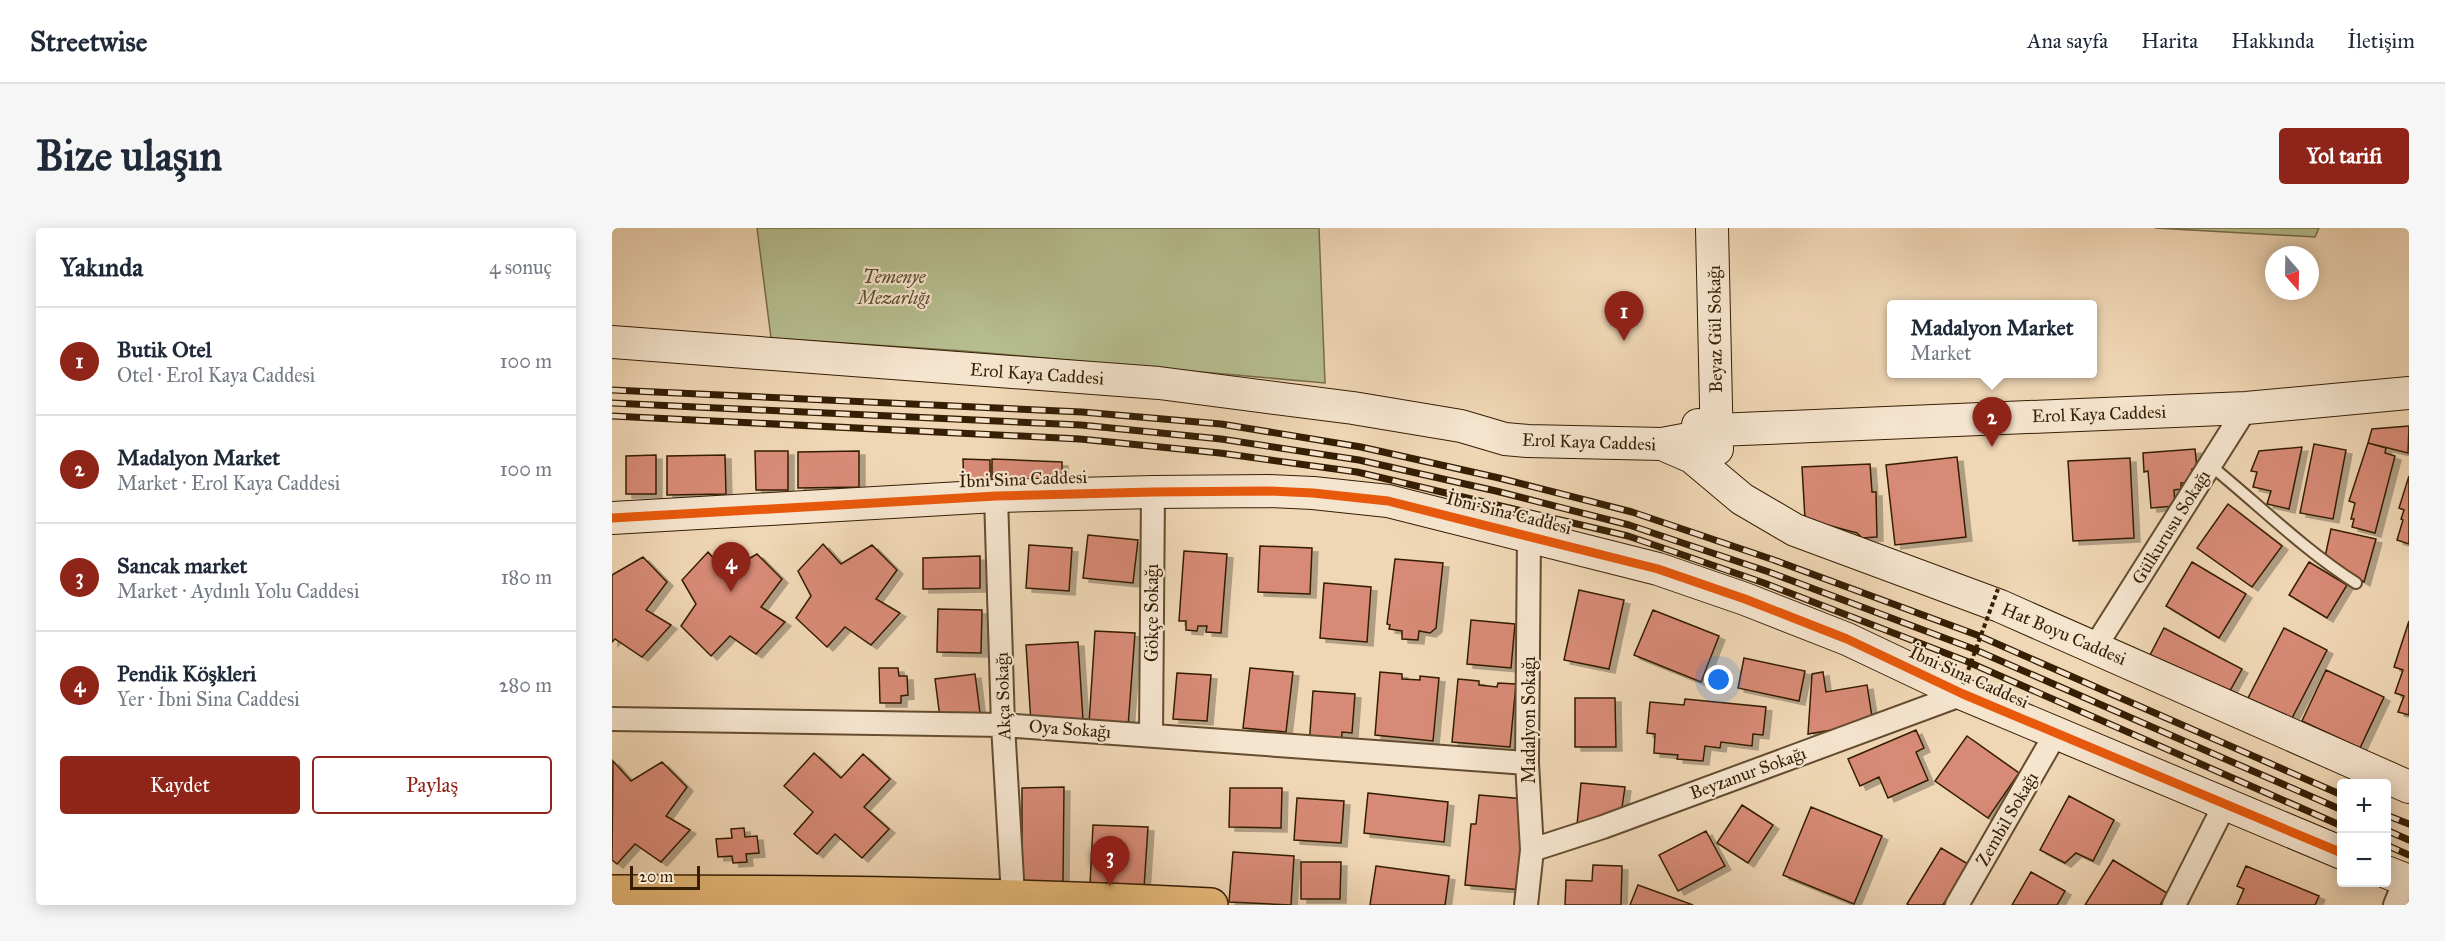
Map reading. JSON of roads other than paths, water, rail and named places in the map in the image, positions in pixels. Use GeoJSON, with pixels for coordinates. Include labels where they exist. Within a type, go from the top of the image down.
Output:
{"type":"FeatureCollection","features":[{"type":"Feature","properties":{"kind":"main road"},"geometry":{"type":"LineString","coordinates":[[612,892],[817,892],[1013,896],[1211,905]]}},
{"type":"Feature","properties":{"kind":"street","name":"Beyaz Gül Sokağı"},"geometry":{"type":"LineString","coordinates":[[1712,228],[1717,457],[1721,480]]}},
{"type":"Feature","properties":{"kind":"street","name":"Erol Kaya Caddesi"},"geometry":{"type":"LineString","coordinates":[[612,342],[1159,383],[1257,394],[1461,426],[1505,439],[1528,441],[1662,444],[1694,438],[1717,430],[2246,408],[2409,393]]}},
{"type":"Feature","properties":{"kind":"street","name":"Gülkurusu Sokağı"},"geometry":{"type":"LineString","coordinates":[[2096,647],[2246,408]]}},
{"type":"Feature","properties":{"kind":"street","name":"Erol Kaya Caddesi"},"geometry":{"type":"LineString","coordinates":[[1461,426],[1677,423],[1717,430]]}},
{"type":"Feature","properties":{"kind":"street","name":"Hat Boyu Caddesi"},"geometry":{"type":"LineString","coordinates":[[1662,444],[1692,457],[1742,499],[1795,530],[2000,606],[2409,787]]}},
{"type":"Feature","properties":{"kind":"street","name":"İbni Sina Caddesi"},"geometry":{"type":"LineString","coordinates":[[612,518],[996,496],[1153,492],[1268,491],[1388,501],[1658,569],[1755,603],[1847,639],[1963,689],[2056,733],[2337,851]]}},
{"type":"Feature","properties":{"kind":"street","name":"Gökçe Sokağı"},"geometry":{"type":"LineString","coordinates":[[1151,735],[1153,492]]}},
{"type":"Feature","properties":{"kind":"street","name":"Akça Sokağı"},"geometry":{"type":"LineString","coordinates":[[996,496],[1013,896]]}},
{"type":"Feature","properties":{"kind":"street","name":"Madalyon Sokağı"},"geometry":{"type":"LineString","coordinates":[[1526,905],[1532,850],[1527,763],[1529,535]]}},
{"type":"Feature","properties":{"kind":"street","name":"Beyzanur Sokağı"},"geometry":{"type":"LineString","coordinates":[[1532,850],[1614,823],[1963,689]]}},
{"type":"Feature","properties":{"kind":"street","name":"Oya Sokağı"},"geometry":{"type":"LineString","coordinates":[[612,719],[1004,725],[1527,763]]}},
{"type":"Feature","properties":{"kind":"street","name":"Zembil Sokağı"},"geometry":{"type":"LineString","coordinates":[[1957,905],[2056,733]]}},
{"type":"Feature","properties":{"kind":"street"},"geometry":{"type":"LineString","coordinates":[[2174,905],[2225,804]]}},
{"type":"Feature","properties":{"kind":"lane"},"geometry":{"type":"LineString","coordinates":[[2210,465],[2289,534],[2324,562],[2356,583]]}},
{"type":"Feature","properties":{"kind":"railway"},"geometry":{"type":"LineString","coordinates":[[612,390],[1082,412],[1221,424],[1361,447],[1499,478],[1632,512],[1774,560],[1977,635],[2337,793]]}},
{"type":"Feature","properties":{"kind":"railway"},"geometry":{"type":"LineString","coordinates":[[612,403],[1081,425],[1221,439],[1359,460],[1496,491],[1629,525],[1769,572],[1971,648],[2337,808]]}},
{"type":"Feature","properties":{"kind":"railway"},"geometry":{"type":"LineString","coordinates":[[612,416],[1080,439],[1220,453],[1357,472],[1628,536],[1764,583],[1966,661],[2337,824]]}},
{"type":"Feature","properties":{"kind":"railway"},"geometry":{"type":"LineString","coordinates":[[2391,817],[2409,824]]}},
{"type":"Feature","properties":{"kind":"railway"},"geometry":{"type":"LineString","coordinates":[[2391,832],[2409,840]]}},
{"type":"Feature","properties":{"kind":"railway"},"geometry":{"type":"LineString","coordinates":[[2391,847],[2409,855]]}},
{"type":"Feature","properties":{"kind":"place","name":"Butik Otel"},"geometry":{"type":"Point","coordinates":[1624,341]}},
{"type":"Feature","properties":{"kind":"place","name":"Madalyon Market"},"geometry":{"type":"Point","coordinates":[1992,447]}},
{"type":"Feature","properties":{"kind":"place","name":"Pendik Köşkleri"},"geometry":{"type":"Point","coordinates":[731,592]}},
{"type":"Feature","properties":{"kind":"place","name":"Sancak market"},"geometry":{"type":"Point","coordinates":[1110,886]}},
{"type":"Feature","properties":{"kind":"park label","name":"Temenye Mezarlığı"},"geometry":{"type":"Point","coordinates":[894,287]}}]}
